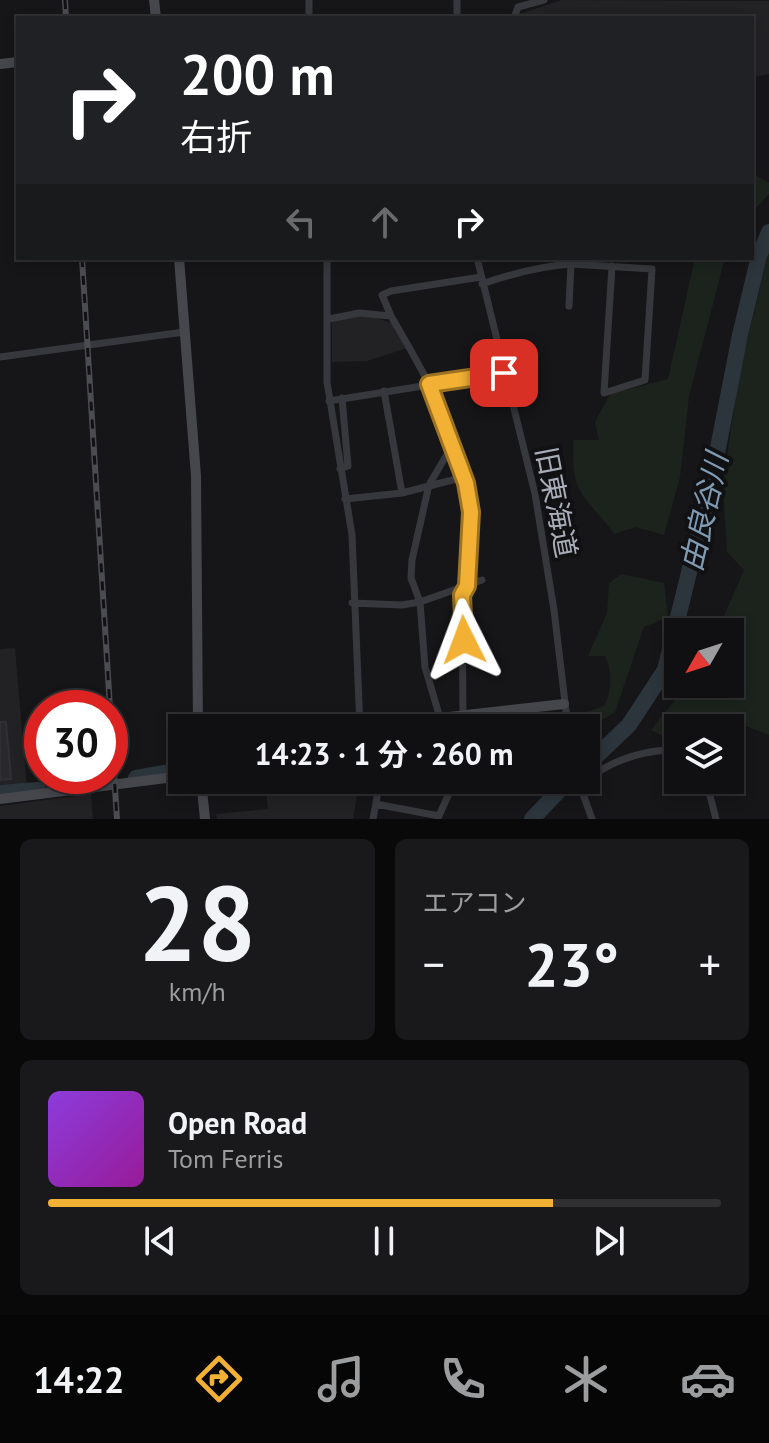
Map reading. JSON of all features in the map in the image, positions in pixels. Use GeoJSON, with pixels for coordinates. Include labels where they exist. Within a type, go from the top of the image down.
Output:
{"type":"FeatureCollection","features":[{"type":"Feature","properties":{"kind":"street"},"geometry":{"type":"LineString","coordinates":[[515,16],[518,7],[544,0]]}},
{"type":"Feature","properties":{"kind":"street"},"geometry":{"type":"LineString","coordinates":[[179,260],[196,476],[198,714]]}},
{"type":"Feature","properties":{"kind":"street"},"geometry":{"type":"LineString","coordinates":[[327,260],[329,401],[352,535],[352,603],[359,714]]}},
{"type":"Feature","properties":{"kind":"street","name":"旧東海道"},"geometry":{"type":"LineString","coordinates":[[477,260],[535,494],[554,610],[565,708]]}},
{"type":"Feature","properties":{"kind":"street"},"geometry":{"type":"LineString","coordinates":[[463,714],[462,595],[467,586],[471,512],[456,450],[429,384],[382,295],[410,287],[482,280],[559,261],[652,269],[645,380],[604,393],[612,266]]}},
{"type":"Feature","properties":{"kind":"street"},"geometry":{"type":"LineString","coordinates":[[569,306],[571,264]]}},
{"type":"Feature","properties":{"kind":"street"},"geometry":{"type":"LineString","coordinates":[[329,319],[359,313],[391,316]]}},
{"type":"Feature","properties":{"kind":"street"},"geometry":{"type":"LineString","coordinates":[[0,357],[184,332]]}},
{"type":"Feature","properties":{"kind":"street"},"geometry":{"type":"LineString","coordinates":[[329,401],[504,373]]}},
{"type":"Feature","properties":{"kind":"street"},"geometry":{"type":"LineString","coordinates":[[384,391],[402,493]]}},
{"type":"Feature","properties":{"kind":"street"},"geometry":{"type":"LineString","coordinates":[[340,469],[348,466],[342,398]]}},
{"type":"Feature","properties":{"kind":"street"},"geometry":{"type":"LineString","coordinates":[[439,714],[425,667],[420,602],[411,578],[412,560],[429,485],[446,456],[456,450]]}},
{"type":"Feature","properties":{"kind":"street"},"geometry":{"type":"LineString","coordinates":[[345,499],[402,493],[464,477]]}},
{"type":"Feature","properties":{"kind":"street"},"geometry":{"type":"LineString","coordinates":[[352,603],[402,605],[420,602],[482,580]]}},
{"type":"Feature","properties":{"kind":"street"},"geometry":{"type":"LineString","coordinates":[[494,714],[565,708]]}},
{"type":"Feature","properties":{"kind":"street"},"geometry":{"type":"LineString","coordinates":[[600,769],[649,749],[664,750]]}},
{"type":"Feature","properties":{"kind":"street"},"geometry":{"type":"LineString","coordinates":[[0,799],[168,778]]}},
{"type":"Feature","properties":{"kind":"street"},"geometry":{"type":"LineString","coordinates":[[202,794],[205,819]]}},
{"type":"Feature","properties":{"kind":"street"},"geometry":{"type":"LineString","coordinates":[[373,819],[378,794]]}},
{"type":"Feature","properties":{"kind":"street"},"geometry":{"type":"LineString","coordinates":[[376,804],[438,817],[449,794]]}},
{"type":"Feature","properties":{"kind":"street"},"geometry":{"type":"LineString","coordinates":[[583,794],[592,819]]}},
{"type":"Feature","properties":{"kind":"street"},"geometry":{"type":"LineString","coordinates":[[710,794],[716,819]]}},
{"type":"Feature","properties":{"kind":"shaded area"},"geometry":{"type":"Polygon","coordinates":[[[562,0],[769,1],[769,74],[754,77],[754,16],[516,15],[562,0]]]}},
{"type":"Feature","properties":{"kind":"shaded area"},"geometry":{"type":"Polygon","coordinates":[[[754,168],[757,176],[769,183],[769,194],[754,210],[754,168]]]}},
{"type":"Feature","properties":{"kind":"shaded area"},"geometry":{"type":"Polygon","coordinates":[[[769,250],[769,735],[744,725],[744,714],[664,714],[664,736],[651,730],[677,698],[744,698],[744,618],[723,618],[744,570],[727,552],[723,483],[739,375],[769,250]]]}},
{"type":"Feature","properties":{"kind":"shaded area"},"geometry":{"type":"Polygon","coordinates":[[[695,260],[724,260],[689,396],[680,477],[664,535],[636,527],[614,534],[577,484],[573,440],[599,440],[595,422],[610,394],[668,379],[695,260]]]}},
{"type":"Feature","properties":{"kind":"shaded area"},"geometry":{"type":"Polygon","coordinates":[[[363,314],[392,323],[407,348],[367,361],[332,362],[332,321],[363,314]]]}},
{"type":"Feature","properties":{"kind":"shaded area"},"geometry":{"type":"Polygon","coordinates":[[[621,574],[664,583],[668,617],[644,627],[615,712],[600,721],[600,714],[581,714],[604,706],[609,694],[609,668],[605,656],[588,656],[607,613],[609,583],[621,574]]]}},
{"type":"Feature","properties":{"kind":"shaded area"},"geometry":{"type":"Polygon","coordinates":[[[15,648],[24,789],[0,791],[0,649],[15,648]]]}},
{"type":"Feature","properties":{"kind":"shaded area"},"geometry":{"type":"Polygon","coordinates":[[[91,794],[93,819],[0,819],[0,806],[91,794]]]}},
{"type":"Feature","properties":{"kind":"shaded area"},"geometry":{"type":"Polygon","coordinates":[[[266,794],[357,794],[353,819],[217,819],[216,814],[268,809],[266,794]]]}},
{"type":"Feature","properties":{"kind":"building"},"geometry":{"type":"Polygon","coordinates":[[[0,722],[6,722],[11,779],[0,780],[0,722]]]}},
{"type":"Feature","properties":{"kind":"waterway","name":"由良谷川"},"geometry":{"type":"LineString","coordinates":[[600,753],[629,725],[665,670],[712,479],[740,335],[759,256],[769,232]]}},
{"type":"Feature","properties":{"kind":"waterway"},"geometry":{"type":"LineString","coordinates":[[136,778],[168,772]]}},
{"type":"Feature","properties":{"kind":"waterway"},"geometry":{"type":"LineString","coordinates":[[0,793],[24,791]]}},
{"type":"Feature","properties":{"kind":"waterway","name":"由良谷川"},"geometry":{"type":"LineString","coordinates":[[532,819],[556,794]]}},
{"type":"Feature","properties":{"kind":"railway"},"geometry":{"type":"LineString","coordinates":[[65,0],[66,16]]}},
{"type":"Feature","properties":{"kind":"railway"},"geometry":{"type":"LineString","coordinates":[[82,260],[109,690]]}},
{"type":"Feature","properties":{"kind":"railway"},"geometry":{"type":"LineString","coordinates":[[115,794],[117,819]]}},
{"type":"Feature","properties":{"kind":"route"},"geometry":{"type":"LineString","coordinates":[[464,640],[462,595],[467,586],[471,512],[458,456],[429,384],[504,373]]}}]}
